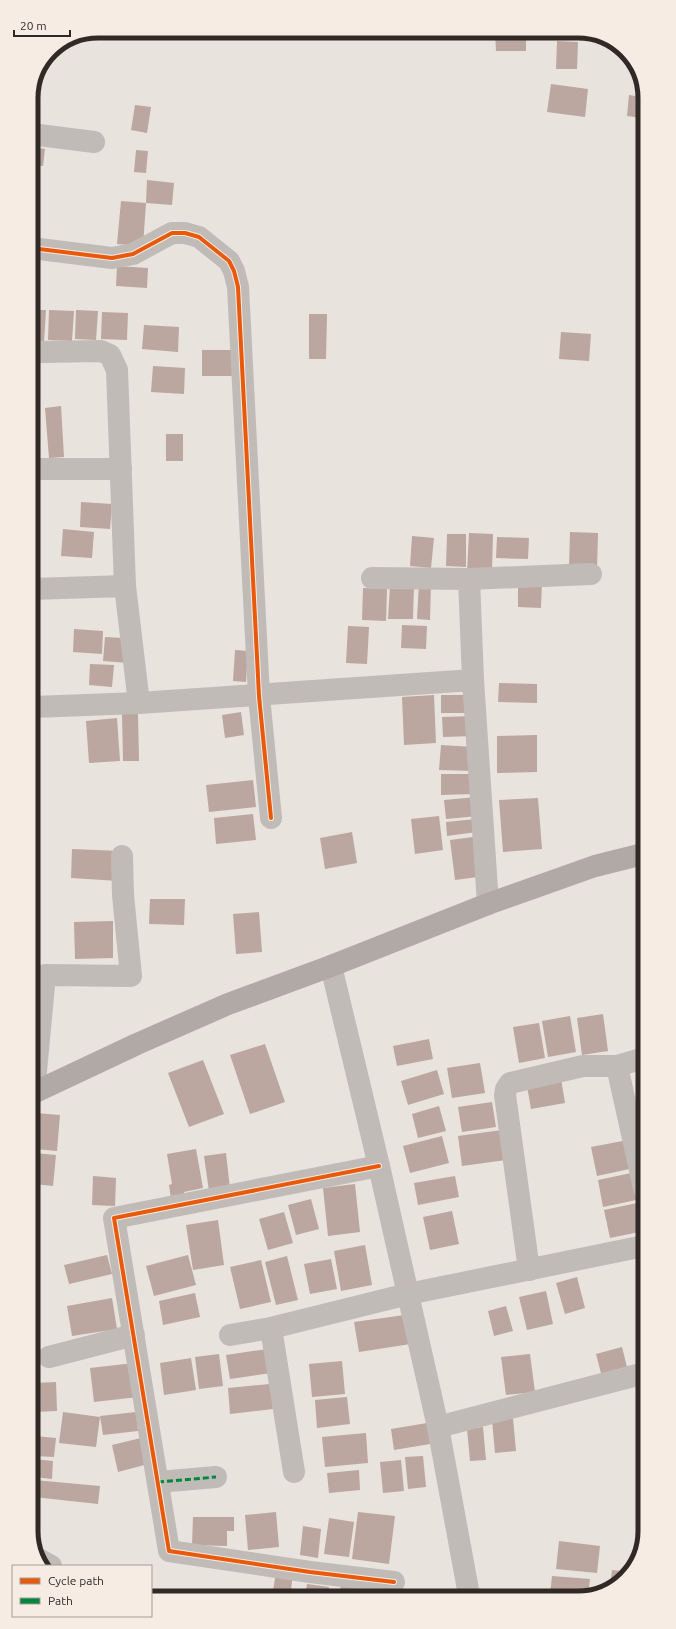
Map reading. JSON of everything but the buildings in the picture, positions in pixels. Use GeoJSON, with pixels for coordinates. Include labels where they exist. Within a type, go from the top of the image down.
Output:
{"type":"FeatureCollection","features":[{"type":"Feature","properties":{"kind":"main road"},"geometry":{"type":"LineString","coordinates":[[38,1091],[137,1044],[228,1004],[488,904],[595,866],[638,855]]}},
{"type":"Feature","properties":{"kind":"street"},"geometry":{"type":"LineString","coordinates":[[38,135],[94,142]]}},
{"type":"Feature","properties":{"kind":"street"},"geometry":{"type":"LineString","coordinates":[[38,249],[112,258],[133,254],[172,233],[185,234],[199,237],[230,261],[234,270],[238,287],[259,696],[270,818]]}},
{"type":"Feature","properties":{"kind":"street"},"geometry":{"type":"LineString","coordinates":[[41,352],[101,351],[110,355],[117,370],[125,586],[139,703]]}},
{"type":"Feature","properties":{"kind":"street"},"geometry":{"type":"LineString","coordinates":[[38,469],[121,469]]}},
{"type":"Feature","properties":{"kind":"street"},"geometry":{"type":"LineString","coordinates":[[372,578],[469,579],[591,574]]}},
{"type":"Feature","properties":{"kind":"street"},"geometry":{"type":"LineString","coordinates":[[469,579],[473,680],[488,904]]}},
{"type":"Feature","properties":{"kind":"street"},"geometry":{"type":"LineString","coordinates":[[38,589],[125,586]]}},
{"type":"Feature","properties":{"kind":"street"},"geometry":{"type":"LineString","coordinates":[[38,707],[259,696],[473,680]]}},
{"type":"Feature","properties":{"kind":"street"},"geometry":{"type":"LineString","coordinates":[[38,1050],[45,975],[131,976],[123,895],[122,856]]}},
{"type":"Feature","properties":{"kind":"street"},"geometry":{"type":"LineString","coordinates":[[330,966],[379,1166],[438,1427],[468,1591]]}},
{"type":"Feature","properties":{"kind":"street"},"geometry":{"type":"LineString","coordinates":[[529,1270],[505,1095],[506,1089],[510,1083],[584,1066],[617,1066],[638,1060]]}},
{"type":"Feature","properties":{"kind":"street"},"geometry":{"type":"LineString","coordinates":[[617,1066],[638,1161]]}},
{"type":"Feature","properties":{"kind":"street"},"geometry":{"type":"LineString","coordinates":[[379,1166],[114,1218],[169,1551],[310,1572],[394,1582]]}},
{"type":"Feature","properties":{"kind":"street"},"geometry":{"type":"LineString","coordinates":[[230,1335],[271,1328],[408,1294],[638,1247]]}},
{"type":"Feature","properties":{"kind":"street"},"geometry":{"type":"LineString","coordinates":[[271,1328],[294,1472]]}},
{"type":"Feature","properties":{"kind":"street"},"geometry":{"type":"LineString","coordinates":[[48,1357],[134,1335]]}},
{"type":"Feature","properties":{"kind":"street"},"geometry":{"type":"LineString","coordinates":[[438,1427],[638,1375]]}},
{"type":"Feature","properties":{"kind":"street"},"geometry":{"type":"LineString","coordinates":[[158,1482],[216,1476]]}},
{"type":"Feature","properties":{"kind":"marked path"},"geometry":{"type":"LineString","coordinates":[[158,1482],[216,1477]]}},
{"type":"Feature","properties":{"kind":"cycle path"},"geometry":{"type":"LineString","coordinates":[[38,249],[112,258],[133,254],[172,233],[185,233],[199,237],[229,261],[234,271],[238,287],[259,696],[271,818]]}},
{"type":"Feature","properties":{"kind":"cycle path"},"geometry":{"type":"LineString","coordinates":[[379,1166],[114,1218],[169,1551],[310,1572],[394,1582]]}}]}
